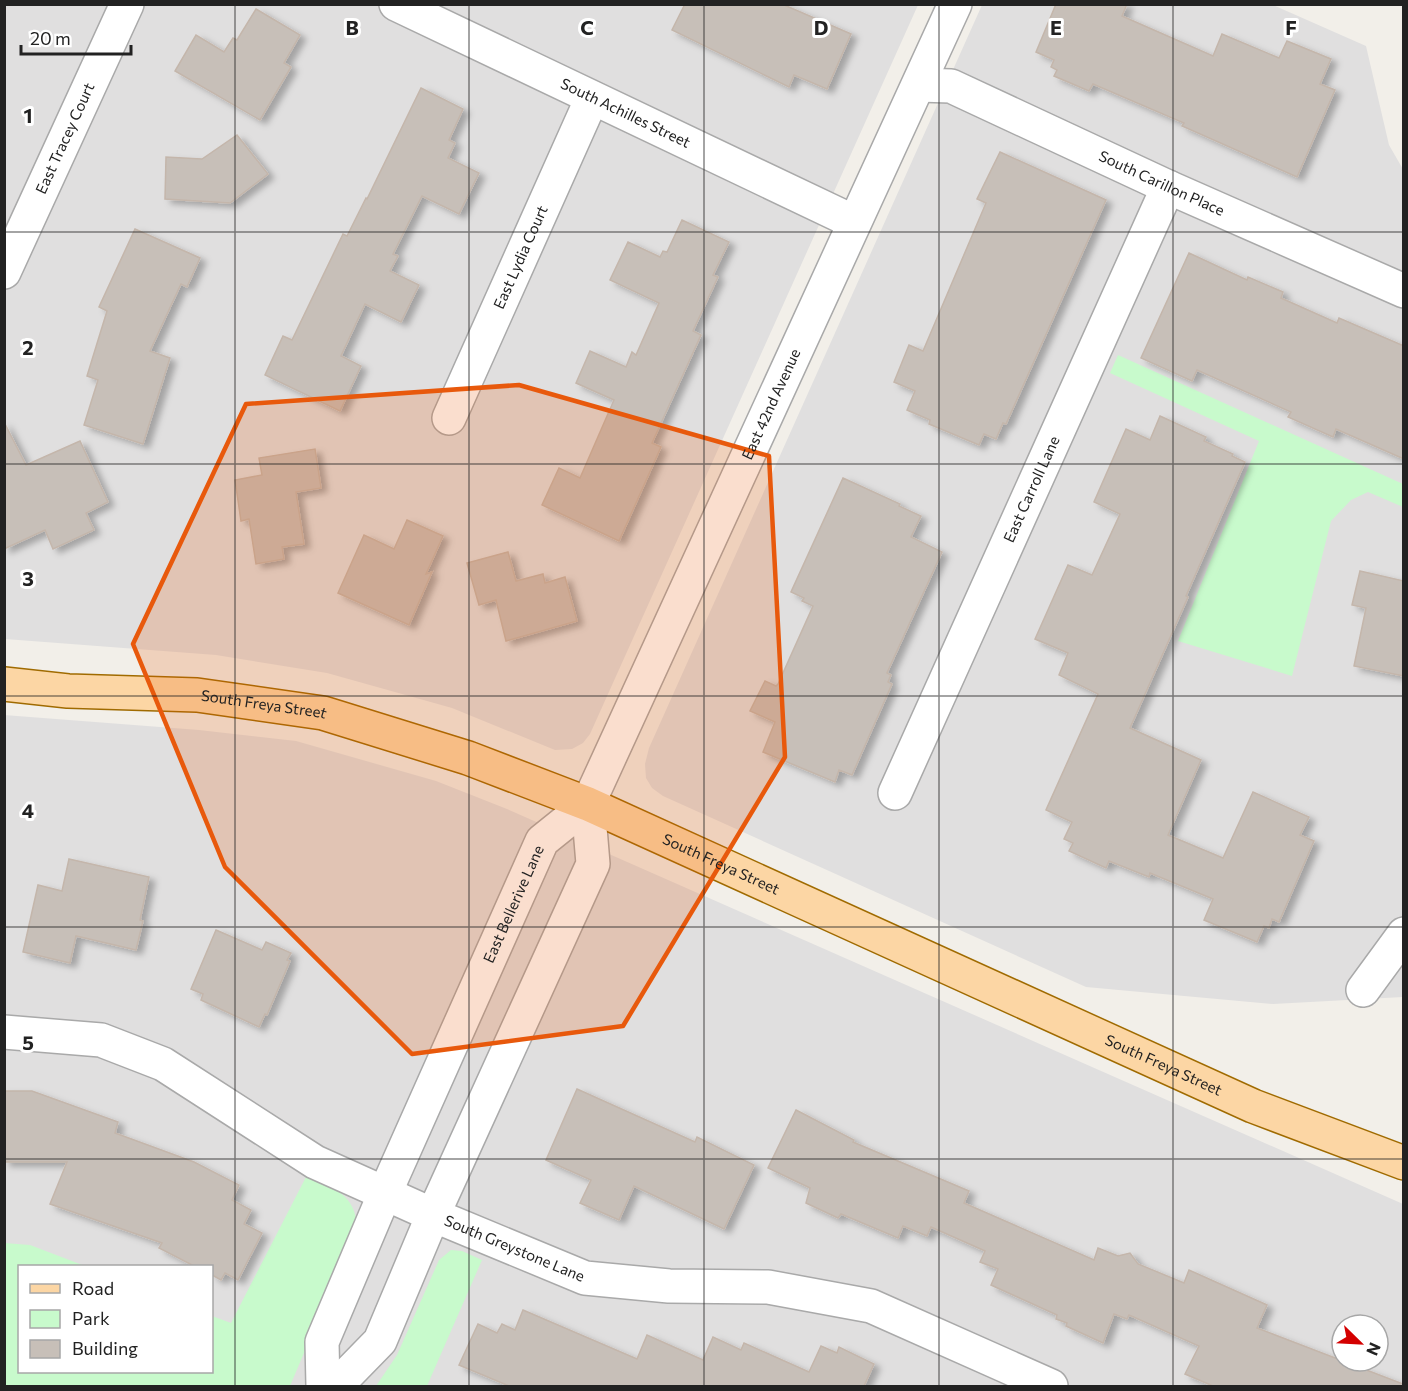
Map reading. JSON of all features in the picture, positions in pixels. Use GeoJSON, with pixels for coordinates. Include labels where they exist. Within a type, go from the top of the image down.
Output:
{"type":"FeatureCollection","features":[{"type":"Feature","properties":{"kind":"main road","name":"South Freya Street"},"geometry":{"type":"LineString","coordinates":[[4,684],[68,691],[197,695],[323,713],[468,758],[588,804],[1253,1106],[1404,1163]]}},
{"type":"Feature","properties":{"kind":"street","name":"East Tracey Court"},"geometry":{"type":"LineString","coordinates":[[4,272],[127,4]]}},
{"type":"Feature","properties":{"kind":"street","name":"South Achilles Street"},"geometry":{"type":"LineString","coordinates":[[396,4],[854,222]]}},
{"type":"Feature","properties":{"kind":"street","name":"East 42nd Avenue"},"geometry":{"type":"LineString","coordinates":[[588,804],[955,4]]}},
{"type":"Feature","properties":{"kind":"street","name":"South Carillon Place"},"geometry":{"type":"LineString","coordinates":[[919,85],[951,86],[1168,187],[1404,291]]}},
{"type":"Feature","properties":{"kind":"street","name":"East Lydia Court"},"geometry":{"type":"LineString","coordinates":[[449,418],[592,98]]}},
{"type":"Feature","properties":{"kind":"street","name":"East Carroll Lane"},"geometry":{"type":"LineString","coordinates":[[895,793],[1168,187]]}},
{"type":"Feature","properties":{"kind":"street","name":"East Bellerive Lane"},"geometry":{"type":"LineString","coordinates":[[323,1386],[322,1342],[385,1193],[542,841],[588,804]]}},
{"type":"Feature","properties":{"kind":"street"},"geometry":{"type":"LineString","coordinates":[[336,1386],[380,1341],[433,1215],[593,864],[588,804]]}},
{"type":"Feature","properties":{"kind":"street"},"geometry":{"type":"LineString","coordinates":[[1363,990],[1404,934]]}},
{"type":"Feature","properties":{"kind":"street","name":"South Greystone Lane"},"geometry":{"type":"LineString","coordinates":[[4,1032],[101,1040],[163,1064],[315,1162],[433,1215],[585,1278],[669,1286],[768,1287],[871,1306],[1051,1386]]}},
{"type":"Feature","properties":{"kind":"highlighted area"},"geometry":{"type":"Polygon","coordinates":[[[519,385],[769,456],[785,757],[623,1026],[412,1054],[225,867],[133,644],[246,404],[519,385]]]}},
{"type":"Feature","properties":{"kind":"shaded area"},"geometry":{"type":"Polygon","coordinates":[[[4,5],[918,5],[590,734],[583,743],[572,749],[555,750],[452,708],[327,673],[216,655],[5,639],[4,5]]]}},
{"type":"Feature","properties":{"kind":"shaded area"},"geometry":{"type":"Polygon","coordinates":[[[982,5],[1273,5],[1366,46],[1389,145],[1404,171],[1403,997],[1273,1004],[1086,987],[663,796],[652,788],[646,778],[645,764],[649,748],[982,5]]]}},
{"type":"Feature","properties":{"kind":"shaded area"},"geometry":{"type":"Polygon","coordinates":[[[4,715],[199,730],[296,741],[436,781],[507,809],[1403,1204],[1403,1386],[5,1386],[4,715]]]}},
{"type":"Feature","properties":{"kind":"green space"},"geometry":{"type":"Polygon","coordinates":[[[1118,355],[1403,484],[1403,507],[1368,492],[1351,500],[1331,521],[1292,676],[1178,641],[1259,441],[1110,373],[1118,355]]]}},
{"type":"Feature","properties":{"kind":"green space"},"geometry":{"type":"Polygon","coordinates":[[[307,1175],[334,1189],[348,1200],[356,1216],[357,1228],[290,1386],[5,1386],[4,1243],[30,1245],[82,1265],[18,1265],[18,1373],[213,1373],[213,1316],[231,1323],[307,1175]]]}},
{"type":"Feature","properties":{"kind":"green space"},"geometry":{"type":"Polygon","coordinates":[[[451,1250],[462,1251],[482,1260],[427,1386],[376,1386],[397,1355],[439,1260],[451,1250]]]}},
{"type":"Feature","properties":{"kind":"building"},"geometry":{"type":"Polygon","coordinates":[[[685,4],[782,4],[851,34],[827,89],[794,75],[789,87],[672,30],[685,4]]]}},
{"type":"Feature","properties":{"kind":"building"},"geometry":{"type":"Polygon","coordinates":[[[1056,4],[1127,4],[1122,16],[1213,56],[1222,34],[1279,58],[1287,41],[1331,59],[1320,84],[1335,90],[1297,177],[1182,126],[1184,123],[1093,84],[1089,91],[1054,76],[1057,70],[1051,67],[1054,60],[1036,52],[1056,4]]]}},
{"type":"Feature","properties":{"kind":"building"},"geometry":{"type":"Polygon","coordinates":[[[256,9],[300,35],[284,63],[291,67],[260,120],[175,71],[196,35],[224,52],[233,38],[237,40],[256,9]]]}},
{"type":"Feature","properties":{"kind":"building"},"geometry":{"type":"Polygon","coordinates":[[[421,88],[463,109],[449,140],[455,143],[448,158],[479,173],[459,214],[422,196],[393,254],[398,256],[390,271],[419,285],[401,322],[365,304],[341,356],[361,366],[340,411],[265,375],[283,336],[292,340],[343,234],[347,236],[367,199],[421,88]]]}},
{"type":"Feature","properties":{"kind":"building"},"geometry":{"type":"Polygon","coordinates":[[[237,135],[268,174],[230,203],[165,199],[166,157],[202,159],[237,135]]]}},
{"type":"Feature","properties":{"kind":"building"},"geometry":{"type":"Polygon","coordinates":[[[1000,152],[1106,200],[1006,424],[1003,423],[996,439],[984,434],[979,445],[929,424],[930,420],[907,410],[915,391],[894,382],[909,345],[923,351],[986,203],[977,199],[1000,152]]]}},
{"type":"Feature","properties":{"kind":"building"},"geometry":{"type":"Polygon","coordinates":[[[682,220],[729,242],[713,275],[718,277],[693,331],[701,335],[652,443],[661,447],[619,541],[542,505],[559,468],[580,478],[614,400],[576,383],[590,351],[626,367],[632,352],[636,355],[659,303],[610,280],[628,242],[660,257],[663,251],[667,252],[682,220]]]}},
{"type":"Feature","properties":{"kind":"building"},"geometry":{"type":"Polygon","coordinates":[[[135,229],[200,258],[187,287],[181,284],[150,351],[170,358],[143,444],[84,425],[98,380],[87,376],[107,311],[99,307],[135,229]]]}},
{"type":"Feature","properties":{"kind":"building"},"geometry":{"type":"Polygon","coordinates":[[[1189,253],[1247,280],[1248,277],[1283,292],[1281,298],[1337,323],[1339,318],[1404,346],[1404,459],[1336,429],[1333,437],[1288,417],[1291,412],[1197,370],[1192,381],[1141,358],[1189,253]]]}},
{"type":"Feature","properties":{"kind":"building"},"geometry":{"type":"Polygon","coordinates":[[[1160,416],[1206,437],[1204,441],[1245,462],[1130,728],[1201,760],[1168,835],[1223,858],[1253,792],[1309,817],[1300,835],[1314,841],[1279,922],[1272,919],[1269,928],[1264,926],[1257,942],[1204,920],[1213,899],[1150,873],[1149,877],[1109,861],[1106,868],[1069,851],[1073,843],[1064,839],[1072,822],[1046,810],[1098,694],[1059,675],[1068,653],[1035,639],[1068,565],[1092,575],[1120,514],[1094,502],[1126,429],[1150,440],[1160,416]]]}},
{"type":"Feature","properties":{"kind":"building"},"geometry":{"type":"Polygon","coordinates":[[[4,422],[26,465],[80,441],[108,502],[86,513],[94,530],[53,549],[45,530],[4,549],[4,422]]]}},
{"type":"Feature","properties":{"kind":"building"},"geometry":{"type":"Polygon","coordinates":[[[315,449],[321,488],[296,492],[304,544],[282,547],[284,559],[256,564],[249,519],[241,521],[235,480],[262,475],[259,458],[315,449]]]}},
{"type":"Feature","properties":{"kind":"building"},"geometry":{"type":"Polygon","coordinates":[[[843,478],[921,516],[911,537],[942,552],[887,673],[891,675],[888,682],[892,684],[852,775],[839,770],[835,782],[763,752],[775,722],[750,711],[765,681],[776,686],[778,684],[813,606],[802,601],[804,598],[791,592],[843,478]]]}},
{"type":"Feature","properties":{"kind":"building"},"geometry":{"type":"Polygon","coordinates":[[[407,520],[443,536],[426,574],[432,572],[409,625],[338,593],[364,535],[394,549],[407,520]]]}},
{"type":"Feature","properties":{"kind":"building"},"geometry":{"type":"Polygon","coordinates":[[[508,552],[516,581],[543,574],[545,583],[565,577],[577,621],[506,641],[496,600],[479,605],[467,563],[508,552]]]}},
{"type":"Feature","properties":{"kind":"building"},"geometry":{"type":"Polygon","coordinates":[[[1360,571],[1404,581],[1404,676],[1354,666],[1366,608],[1352,605],[1360,571]]]}},
{"type":"Feature","properties":{"kind":"building"},"geometry":{"type":"Polygon","coordinates":[[[69,859],[149,877],[140,920],[143,921],[136,950],[76,936],[70,963],[23,952],[38,885],[62,891],[69,859]]]}},
{"type":"Feature","properties":{"kind":"building"},"geometry":{"type":"Polygon","coordinates":[[[216,930],[262,950],[266,942],[291,953],[287,960],[290,961],[267,1015],[265,1014],[259,1027],[201,1000],[203,994],[191,989],[216,930]]]}},
{"type":"Feature","properties":{"kind":"building"},"geometry":{"type":"Polygon","coordinates":[[[577,1089],[695,1142],[697,1137],[754,1165],[724,1229],[634,1186],[619,1220],[580,1203],[591,1180],[546,1160],[577,1089]]]}},
{"type":"Feature","properties":{"kind":"building"},"geometry":{"type":"Polygon","coordinates":[[[4,1091],[32,1091],[118,1122],[115,1133],[194,1162],[239,1185],[232,1200],[251,1210],[244,1224],[262,1233],[238,1280],[225,1273],[221,1280],[213,1276],[213,1265],[192,1265],[159,1248],[162,1243],[50,1204],[67,1162],[4,1162],[4,1091]]]}},
{"type":"Feature","properties":{"kind":"building"},"geometry":{"type":"Polygon","coordinates":[[[796,1110],[854,1140],[853,1142],[969,1191],[964,1203],[1094,1260],[1098,1248],[1118,1256],[1130,1253],[1138,1264],[1184,1283],[1189,1270],[1267,1305],[1257,1328],[1330,1356],[1330,1373],[1374,1373],[1403,1384],[1403,1386],[1213,1386],[1185,1374],[1199,1346],[1129,1315],[1127,1319],[1114,1314],[1103,1343],[1066,1326],[1067,1323],[1056,1319],[1057,1315],[991,1285],[998,1269],[980,1262],[985,1251],[931,1227],[927,1236],[903,1226],[898,1238],[841,1214],[838,1218],[806,1203],[810,1188],[768,1168],[796,1110]]]}},
{"type":"Feature","properties":{"kind":"building"},"geometry":{"type":"Polygon","coordinates":[[[523,1310],[637,1359],[647,1335],[703,1360],[713,1337],[741,1350],[744,1343],[809,1372],[821,1346],[837,1353],[839,1347],[874,1364],[864,1386],[509,1386],[459,1365],[478,1324],[497,1333],[502,1324],[515,1330],[523,1310]]]}}]}
